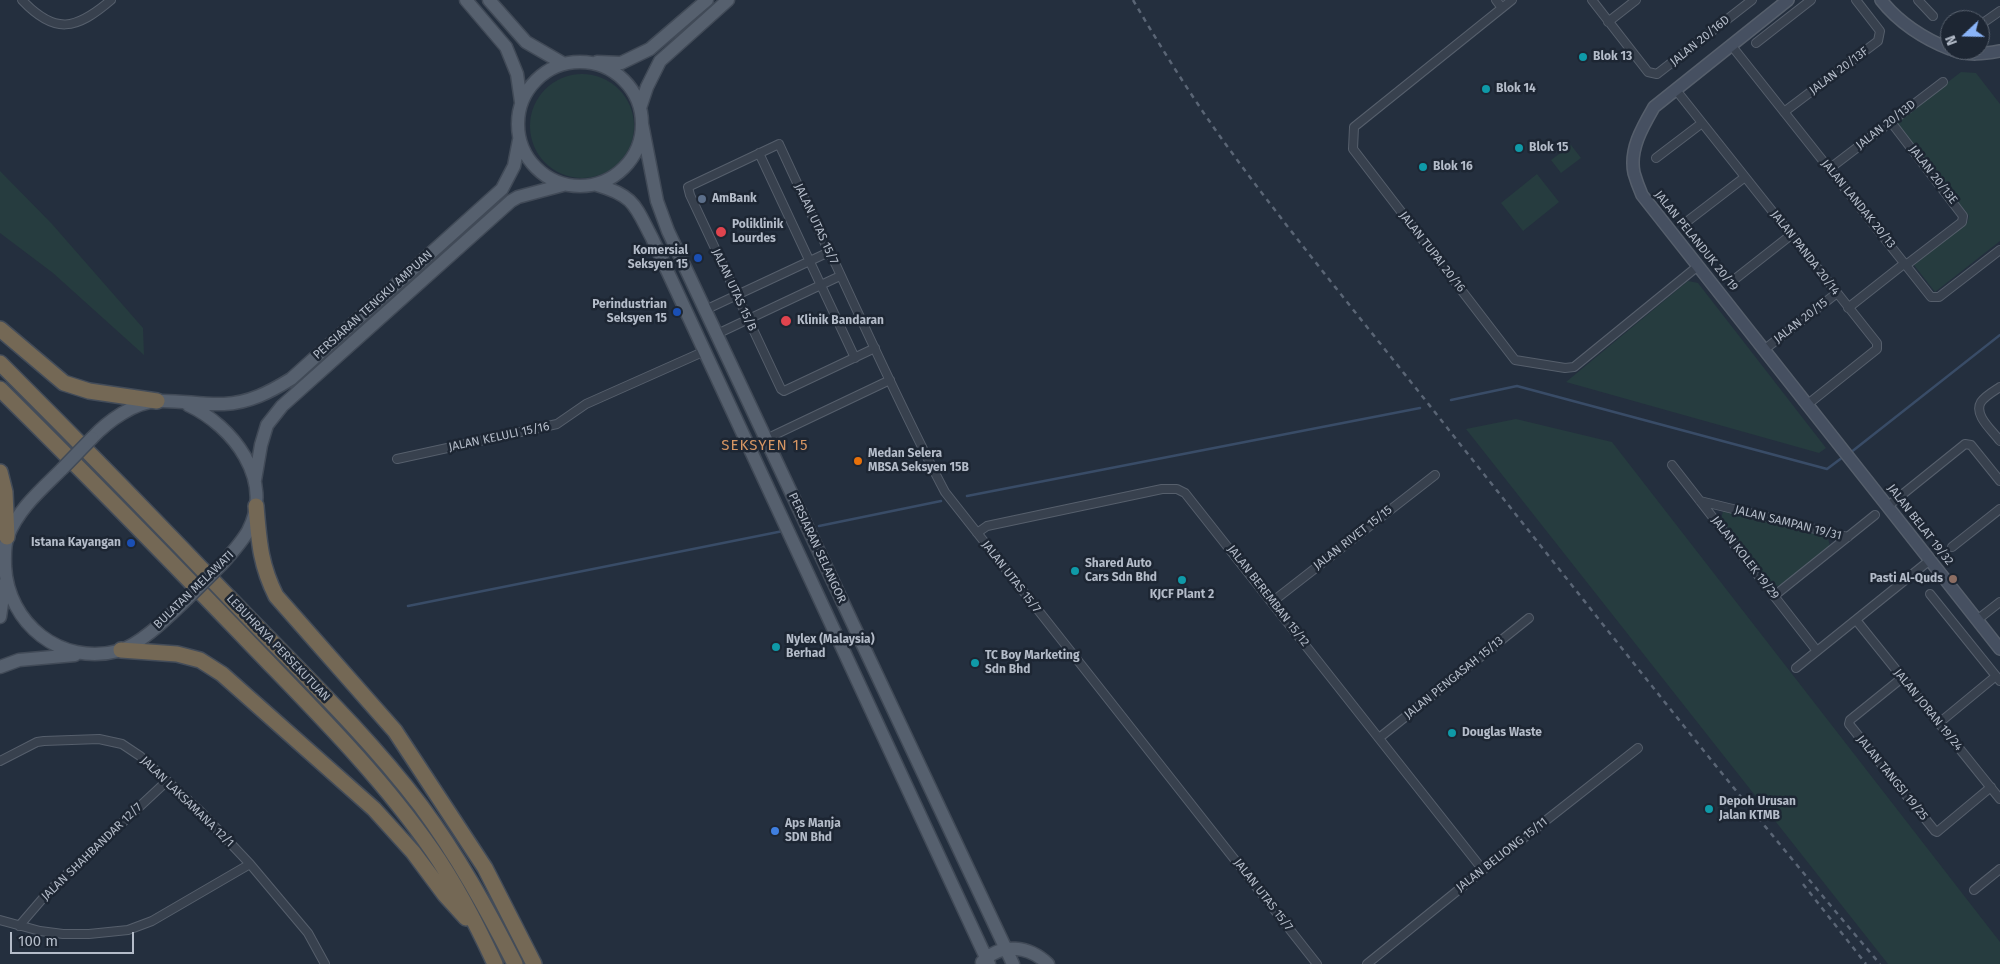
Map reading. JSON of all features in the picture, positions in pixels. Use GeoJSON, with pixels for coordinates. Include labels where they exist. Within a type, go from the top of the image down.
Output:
{"type":"FeatureCollection","features":[{"type":"Feature","properties":{"kind":"highway"},"geometry":{"type":"LineString","coordinates":[[0,329],[64,383],[89,391],[156,401]]}},
{"type":"Feature","properties":{"kind":"highway","name":"LEBUHRAYA PERSEKUTUAN"},"geometry":{"type":"LineString","coordinates":[[0,363],[131,494],[370,745],[421,806],[470,879],[515,964]]}},
{"type":"Feature","properties":{"kind":"highway","name":"LEBUHRAYA PERSEKUTUAN"},"geometry":{"type":"LineString","coordinates":[[0,389],[118,506],[359,758],[407,816],[432,850],[457,889],[496,964]]}},
{"type":"Feature","properties":{"kind":"highway"},"geometry":{"type":"LineString","coordinates":[[0,472],[6,492],[7,537]]}},
{"type":"Feature","properties":{"kind":"highway"},"geometry":{"type":"LineString","coordinates":[[256,506],[259,550],[266,576],[276,596],[395,731],[480,861],[520,934],[534,964]]}},
{"type":"Feature","properties":{"kind":"highway"},"geometry":{"type":"LineString","coordinates":[[120,650],[177,654],[200,660],[222,674],[374,809],[413,852],[445,895],[482,936]]}},
{"type":"Feature","properties":{"kind":"highway"},"geometry":{"type":"LineString","coordinates":[[470,879],[492,897],[520,934]]}},
{"type":"Feature","properties":{"kind":"main road"},"geometry":{"type":"LineString","coordinates":[[466,0],[506,47],[517,74],[521,102],[517,127],[519,140],[528,160],[543,176],[563,185],[574,187],[597,185],[612,179],[630,162],[640,140],[642,124],[640,108],[635,94],[620,77],[602,66],[587,62]]}},
{"type":"Feature","properties":{"kind":"main road"},"geometry":{"type":"LineString","coordinates":[[489,0],[526,42],[564,64]]}},
{"type":"Feature","properties":{"kind":"main road"},"geometry":{"type":"LineString","coordinates":[[521,102],[531,85],[538,78],[564,64],[621,62],[636,57],[650,49],[707,0]]}},
{"type":"Feature","properties":{"kind":"main road"},"geometry":{"type":"LineString","coordinates":[[640,108],[647,87],[660,61],[728,0]]}},
{"type":"Feature","properties":{"kind":"main road","name":"PERSIARAN SELANGOR"},"geometry":{"type":"LineString","coordinates":[[642,124],[657,201],[668,231],[1013,964]]}},
{"type":"Feature","properties":{"kind":"main road","name":"PERSIARAN TENGKU AMPUAN"},"geometry":{"type":"LineString","coordinates":[[181,402],[225,404],[248,400],[267,394],[291,379],[502,189],[514,166],[519,140]]}},
{"type":"Feature","properties":{"kind":"main road","name":"PERSIARAN TENGKU AMPUAN"},"geometry":{"type":"LineString","coordinates":[[255,480],[261,445],[267,425],[282,406],[511,201],[518,196],[563,185]]}},
{"type":"Feature","properties":{"kind":"main road","name":"PERSIARAN SELANGOR"},"geometry":{"type":"LineString","coordinates":[[597,185],[619,192],[634,204],[652,238],[985,962]]}},
{"type":"Feature","properties":{"kind":"main road","name":"BULATAN MELAWATI"},"geometry":{"type":"LineString","coordinates":[[156,401],[181,402],[205,413],[228,432],[241,448],[255,480],[256,506],[248,531],[222,564],[152,631],[120,650],[104,654],[85,654],[54,644],[30,628],[14,606],[6,579],[4,555],[7,537],[29,502],[101,428],[118,416],[156,401]]}},
{"type":"Feature","properties":{"kind":"main road"},"geometry":{"type":"LineString","coordinates":[[0,618],[6,579]]}},
{"type":"Feature","properties":{"kind":"main road"},"geometry":{"type":"LineString","coordinates":[[0,667],[19,660],[85,654]]}},
{"type":"Feature","properties":{"kind":"main road"},"geometry":{"type":"LineString","coordinates":[[985,962],[996,952],[1006,948],[1022,949],[1036,954],[1048,964]]}},
{"type":"Feature","properties":{"kind":"street"},"geometry":{"type":"LineString","coordinates":[[22,0],[34,13],[44,20],[65,25],[76,23],[95,14],[111,0]]}},
{"type":"Feature","properties":{"kind":"street"},"geometry":{"type":"LineString","coordinates":[[1496,0],[1502,8]]}},
{"type":"Feature","properties":{"kind":"street","name":"JALAN TUPAI 20/16"},"geometry":{"type":"LineString","coordinates":[[1512,0],[1354,127],[1353,149],[1515,360],[1565,368],[1574,367],[1698,266]]}},
{"type":"Feature","properties":{"kind":"street","name":"JALAN 20/16D"},"geometry":{"type":"LineString","coordinates":[[1592,0],[1648,72],[1657,74],[1752,0]]}},
{"type":"Feature","properties":{"kind":"street"},"geometry":{"type":"LineString","coordinates":[[1608,22],[1636,0]]}},
{"type":"Feature","properties":{"kind":"street","name":"JALAN PELANDUK 20/19"},"geometry":{"type":"LineString","coordinates":[[1788,0],[1654,106],[1642,127],[1635,149],[1634,171],[1642,195],[1838,441]]}},
{"type":"Feature","properties":{"kind":"street"},"geometry":{"type":"LineString","coordinates":[[1756,43],[1810,0]]}},
{"type":"Feature","properties":{"kind":"street","name":"JALAN 20/13F"},"geometry":{"type":"LineString","coordinates":[[1784,112],[1878,42],[1880,31],[1856,0]]}},
{"type":"Feature","properties":{"kind":"street"},"geometry":{"type":"LineString","coordinates":[[1880,0],[1890,12],[1931,41],[1940,45]]}},
{"type":"Feature","properties":{"kind":"street"},"geometry":{"type":"LineString","coordinates":[[1918,0],[1933,16]]}},
{"type":"Feature","properties":{"kind":"street","name":"JALAN LANDAK 20/13"},"geometry":{"type":"LineString","coordinates":[[1731,45],[1931,297],[1939,297],[2000,250]]}},
{"type":"Feature","properties":{"kind":"street","name":"JALAN 20/13D"},"geometry":{"type":"LineString","coordinates":[[1830,169],[1943,82]]}},
{"type":"Feature","properties":{"kind":"street","name":"JALAN PANDA 20/14"},"geometry":{"type":"LineString","coordinates":[[1676,90],[1877,343],[1876,349],[1808,404]]}},
{"type":"Feature","properties":{"kind":"street","name":"JALAN 20/13E"},"geometry":{"type":"LineString","coordinates":[[1891,122],[1964,216],[1962,222],[1905,264]]}},
{"type":"Feature","properties":{"kind":"street"},"geometry":{"type":"LineString","coordinates":[[1656,158],[1702,123]]}},
{"type":"Feature","properties":{"kind":"street","name":"JALAN UTAS 15/B"},"geometry":{"type":"LineString","coordinates":[[779,144],[688,186],[690,195],[748,319],[781,389],[784,391],[875,348]]}},
{"type":"Feature","properties":{"kind":"street","name":"JALAN UTAS 15/7"},"geometry":{"type":"LineString","coordinates":[[779,144],[840,276],[945,492],[1317,964]]}},
{"type":"Feature","properties":{"kind":"street"},"geometry":{"type":"LineString","coordinates":[[759,153],[855,358]]}},
{"type":"Feature","properties":{"kind":"street"},"geometry":{"type":"LineString","coordinates":[[1690,220],[1745,177]]}},
{"type":"Feature","properties":{"kind":"street"},"geometry":{"type":"LineString","coordinates":[[1735,279],[1791,235]]}},
{"type":"Feature","properties":{"kind":"street"},"geometry":{"type":"LineString","coordinates":[[705,310],[829,252]]}},
{"type":"Feature","properties":{"kind":"street"},"geometry":{"type":"LineString","coordinates":[[1848,308],[1905,264]]}},
{"type":"Feature","properties":{"kind":"street"},"geometry":{"type":"LineString","coordinates":[[717,334],[840,276]]}},
{"type":"Feature","properties":{"kind":"street","name":"JALAN 20/15"},"geometry":{"type":"LineString","coordinates":[[1765,350],[1837,293]]}},
{"type":"Feature","properties":{"kind":"street","name":"JALAN KELULI 15/16"},"geometry":{"type":"LineString","coordinates":[[397,459],[557,424],[586,404],[705,351]]}},
{"type":"Feature","properties":{"kind":"street"},"geometry":{"type":"LineString","coordinates":[[766,439],[890,380]]}},
{"type":"Feature","properties":{"kind":"street"},"geometry":{"type":"LineString","coordinates":[[2000,386],[1981,402],[1979,409],[1980,416],[2000,441]]}},
{"type":"Feature","properties":{"kind":"street","name":"JALAN BELAT 19/32"},"geometry":{"type":"LineString","coordinates":[[1838,441],[2000,648]]}},
{"type":"Feature","properties":{"kind":"street"},"geometry":{"type":"LineString","coordinates":[[1888,506],[1965,444],[1972,445],[2000,481]]}},
{"type":"Feature","properties":{"kind":"street","name":"JALAN KOLEK 19/29"},"geometry":{"type":"LineString","coordinates":[[1672,466],[1817,651]]}},
{"type":"Feature","properties":{"kind":"street","name":"JALAN RIVET 15/15"},"geometry":{"type":"LineString","coordinates":[[1272,602],[1435,476]]}},
{"type":"Feature","properties":{"kind":"street","name":"JALAN BEREMBAN 15/12"},"geometry":{"type":"LineString","coordinates":[[977,533],[987,526],[1162,489],[1177,489],[1185,493],[1483,870]]}},
{"type":"Feature","properties":{"kind":"street","name":"JALAN SAMPAN 19/31"},"geometry":{"type":"LineString","coordinates":[[1700,501],[1848,537]]}},
{"type":"Feature","properties":{"kind":"street"},"geometry":{"type":"LineString","coordinates":[[1952,547],[2000,509]]}},
{"type":"Feature","properties":{"kind":"street"},"geometry":{"type":"LineString","coordinates":[[1774,596],[1875,515]]}},
{"type":"Feature","properties":{"kind":"street"},"geometry":{"type":"LineString","coordinates":[[1796,668],[1930,560]]}},
{"type":"Feature","properties":{"kind":"street"},"geometry":{"type":"LineString","coordinates":[[1930,594],[1998,679],[1939,723]]}},
{"type":"Feature","properties":{"kind":"street"},"geometry":{"type":"LineString","coordinates":[[1977,620],[2000,602]]}},
{"type":"Feature","properties":{"kind":"street","name":"JALAN PENGASAH 15/13"},"geometry":{"type":"LineString","coordinates":[[1379,738],[1529,618]]}},
{"type":"Feature","properties":{"kind":"street","name":"JALAN JORAN 19/24"},"geometry":{"type":"LineString","coordinates":[[1856,620],[2000,799]]}},
{"type":"Feature","properties":{"kind":"street","name":"JALAN TANGSI 19/25"},"geometry":{"type":"LineString","coordinates":[[1902,678],[1850,720],[1848,724],[1937,832],[1991,788]]}},
{"type":"Feature","properties":{"kind":"street","name":"JALAN LAKSAMANA 12/1"},"geometry":{"type":"LineString","coordinates":[[0,761],[37,742],[99,739],[122,744],[140,756],[167,781],[250,864],[308,933],[326,964]]}},
{"type":"Feature","properties":{"kind":"street","name":"JALAN BELIONG 15/11"},"geometry":{"type":"LineString","coordinates":[[1368,964],[1483,870],[1638,748]]}},
{"type":"Feature","properties":{"kind":"street","name":"JALAN SHAHBANDAR 12/7"},"geometry":{"type":"LineString","coordinates":[[19,926],[57,883],[167,781]]}},
{"type":"Feature","properties":{"kind":"street"},"geometry":{"type":"LineString","coordinates":[[0,920],[19,926],[63,934],[90,934],[128,930],[152,921],[250,864]]}},
{"type":"Feature","properties":{"kind":"street"},"geometry":{"type":"LineString","coordinates":[[1974,890],[2000,869]]}},
{"type":"Feature","properties":{"kind":"green space"},"geometry":{"type":"Polygon","coordinates":[[[1961,72],[1976,73],[2000,104],[2000,241],[1935,292],[1914,265],[1967,223],[1969,216],[1896,122],[1961,72]]]}},
{"type":"Feature","properties":{"kind":"green space"},"geometry":{"type":"Polygon","coordinates":[[[582,74],[602,78],[619,89],[630,106],[634,126],[630,146],[619,163],[602,174],[582,178],[562,174],[545,163],[534,146],[530,126],[534,106],[545,89],[562,78],[582,74]]]}},
{"type":"Feature","properties":{"kind":"green space"},"geometry":{"type":"Polygon","coordinates":[[[1571,145],[1581,158],[1561,173],[1551,160],[1571,145]]]}},
{"type":"Feature","properties":{"kind":"green space"},"geometry":{"type":"Polygon","coordinates":[[[0,171],[52,224],[143,328],[144,355],[53,273],[0,233],[0,171]]]}},
{"type":"Feature","properties":{"kind":"green space"},"geometry":{"type":"Polygon","coordinates":[[[1537,174],[1559,202],[1523,231],[1501,203],[1537,174]]]}},
{"type":"Feature","properties":{"kind":"green space"},"geometry":{"type":"Polygon","coordinates":[[[1688,281],[1698,283],[1826,448],[1819,453],[1566,382],[1688,281]]]}},
{"type":"Feature","properties":{"kind":"green space"},"geometry":{"type":"Polygon","coordinates":[[[1516,419],[1612,442],[2000,942],[2000,964],[1888,964],[1466,429],[1516,419]]]}},
{"type":"Feature","properties":{"kind":"green space"},"geometry":{"type":"Polygon","coordinates":[[[1723,511],[1827,535],[1830,546],[1780,586],[1771,585],[1721,519],[1723,511]]]}},
{"type":"Feature","properties":{"kind":"waterway"},"geometry":{"type":"LineString","coordinates":[[1850,453],[2000,335]]}},
{"type":"Feature","properties":{"kind":"waterway"},"geometry":{"type":"LineString","coordinates":[[1451,400],[1517,386],[1827,469],[1843,457]]}},
{"type":"Feature","properties":{"kind":"waterway"},"geometry":{"type":"LineString","coordinates":[[967,496],[1420,408]]}},
{"type":"Feature","properties":{"kind":"waterway"},"geometry":{"type":"LineString","coordinates":[[819,526],[941,501]]}},
{"type":"Feature","properties":{"kind":"waterway"},"geometry":{"type":"LineString","coordinates":[[408,606],[783,531]]}},
{"type":"Feature","properties":{"kind":"railway"},"geometry":{"type":"LineString","coordinates":[[1133,0],[1174,68],[1247,174],[1666,703],[1772,835],[1880,964]]}},
{"type":"Feature","properties":{"kind":"railway"},"geometry":{"type":"LineString","coordinates":[[1803,884],[1866,964]]}},
{"type":"Feature","properties":{"kind":"place","name":"Blok 13"},"geometry":{"type":"Point","coordinates":[1583,57]}},
{"type":"Feature","properties":{"kind":"place","name":"Blok 14"},"geometry":{"type":"Point","coordinates":[1486,89]}},
{"type":"Feature","properties":{"kind":"place","name":"Blok 15"},"geometry":{"type":"Point","coordinates":[1519,148]}},
{"type":"Feature","properties":{"kind":"place","name":"Blok 16"},"geometry":{"type":"Point","coordinates":[1423,167]}},
{"type":"Feature","properties":{"kind":"place","name":"AmBank"},"geometry":{"type":"Point","coordinates":[702,199]}},
{"type":"Feature","properties":{"kind":"place","name":"Poliklinik Lourdes"},"geometry":{"type":"Point","coordinates":[721,232]}},
{"type":"Feature","properties":{"kind":"place","name":"Komersial Seksyen 15"},"geometry":{"type":"Point","coordinates":[698,258]}},
{"type":"Feature","properties":{"kind":"place","name":"Perindustrian Seksyen 15"},"geometry":{"type":"Point","coordinates":[677,312]}},
{"type":"Feature","properties":{"kind":"place","name":"Klinik Bandaran"},"geometry":{"type":"Point","coordinates":[786,321]}},
{"type":"Feature","properties":{"kind":"place","name":"Medan Selera MBSA Seksyen 15B"},"geometry":{"type":"Point","coordinates":[858,461]}},
{"type":"Feature","properties":{"kind":"place","name":"Istana Kayangan"},"geometry":{"type":"Point","coordinates":[131,543]}},
{"type":"Feature","properties":{"kind":"place","name":"Shared Auto Cars Sdn Bhd"},"geometry":{"type":"Point","coordinates":[1075,571]}},
{"type":"Feature","properties":{"kind":"place","name":"Pasti Al-Quds"},"geometry":{"type":"Point","coordinates":[1953,579]}},
{"type":"Feature","properties":{"kind":"place","name":"KJCF Plant 2"},"geometry":{"type":"Point","coordinates":[1182,580]}},
{"type":"Feature","properties":{"kind":"place","name":"Nylex (Malaysia) Berhad"},"geometry":{"type":"Point","coordinates":[776,647]}},
{"type":"Feature","properties":{"kind":"place","name":"TC Boy Marketing Sdn Bhd"},"geometry":{"type":"Point","coordinates":[975,663]}},
{"type":"Feature","properties":{"kind":"place","name":"Douglas Waste"},"geometry":{"type":"Point","coordinates":[1452,733]}},
{"type":"Feature","properties":{"kind":"place","name":"Depoh Urusan Jalan KTMB"},"geometry":{"type":"Point","coordinates":[1709,809]}},
{"type":"Feature","properties":{"kind":"place","name":"Aps Manja SDN Bhd"},"geometry":{"type":"Point","coordinates":[775,831]}},
{"type":"Feature","properties":{"kind":"district","name":"SEKSYEN 15"},"geometry":{"type":"Point","coordinates":[765,446]}}]}
